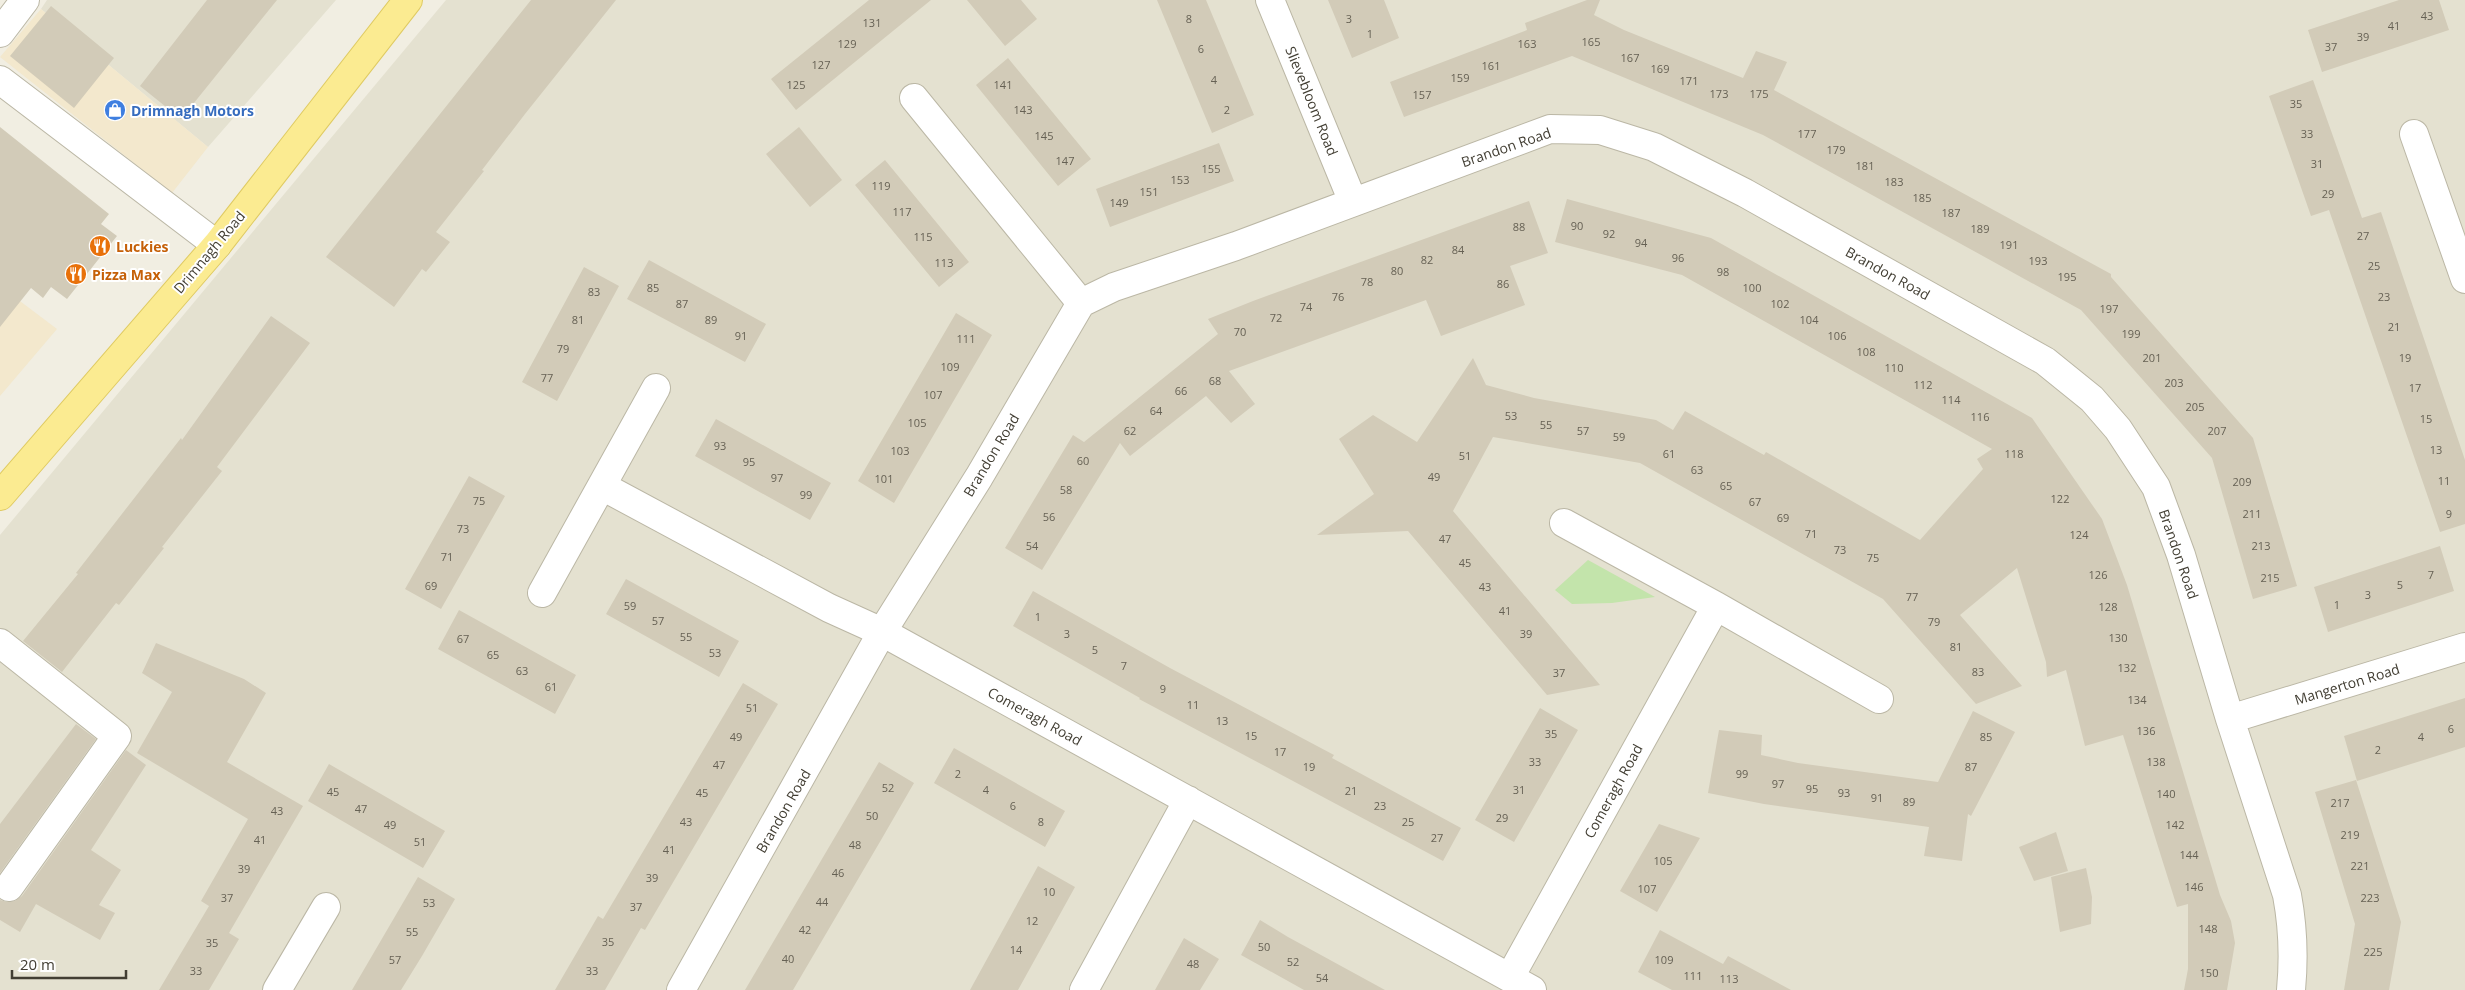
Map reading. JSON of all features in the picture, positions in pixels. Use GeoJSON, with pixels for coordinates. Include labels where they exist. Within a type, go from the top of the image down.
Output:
{"type":"FeatureCollection","features":[{"type":"Feature","properties":{"kind":"main road","name":"Drimnagh Road"},"geometry":{"type":"LineString","coordinates":[[0,496],[217,246],[408,0]]}},
{"type":"Feature","properties":{"kind":"street"},"geometry":{"type":"LineString","coordinates":[[0,33],[25,0]]}},
{"type":"Feature","properties":{"kind":"street","name":"Slievebloom Road"},"geometry":{"type":"LineString","coordinates":[[1270,0],[1353,202]]}},
{"type":"Feature","properties":{"kind":"street"},"geometry":{"type":"LineString","coordinates":[[0,80],[217,246]]}},
{"type":"Feature","properties":{"kind":"street"},"geometry":{"type":"LineString","coordinates":[[914,98],[1081,303]]}},
{"type":"Feature","properties":{"kind":"street","name":"Brandon Road"},"geometry":{"type":"LineString","coordinates":[[681,990],[882,632],[979,477],[1081,303],[1114,287],[1353,202],[1550,129],[1600,130],[1654,147],[1745,193],[2045,360],[2092,398],[2118,429],[2156,487],[2181,556],[2230,719],[2287,895],[2292,925],[2294,967],[2291,990]]}},
{"type":"Feature","properties":{"kind":"street"},"geometry":{"type":"LineString","coordinates":[[2414,134],[2465,279]]}},
{"type":"Feature","properties":{"kind":"street"},"geometry":{"type":"LineString","coordinates":[[542,594],[656,388]]}},
{"type":"Feature","properties":{"kind":"street"},"geometry":{"type":"LineString","coordinates":[[602,486],[829,608],[882,632]]}},
{"type":"Feature","properties":{"kind":"street"},"geometry":{"type":"LineString","coordinates":[[1564,523],[1880,699]]}},
{"type":"Feature","properties":{"kind":"street","name":"Comeragh Road"},"geometry":{"type":"LineString","coordinates":[[882,632],[1521,984],[1716,606]]}},
{"type":"Feature","properties":{"kind":"street"},"geometry":{"type":"LineString","coordinates":[[0,643],[117,736],[9,887]]}},
{"type":"Feature","properties":{"kind":"street","name":"Mangerton Road"},"geometry":{"type":"LineString","coordinates":[[2230,719],[2465,647]]}},
{"type":"Feature","properties":{"kind":"street"},"geometry":{"type":"LineString","coordinates":[[1084,990],[1188,800]]}},
{"type":"Feature","properties":{"kind":"street"},"geometry":{"type":"LineString","coordinates":[[277,990],[326,907]]}},
{"type":"Feature","properties":{"kind":"shaded area"},"geometry":{"type":"Polygon","coordinates":[[[47,0],[336,0],[208,147],[41,9],[47,0]]]}},
{"type":"Feature","properties":{"kind":"shaded area"},"geometry":{"type":"Polygon","coordinates":[[[446,0],[2465,0],[2465,990],[0,990],[0,535],[446,0]]]}},
{"type":"Feature","properties":{"kind":"shaded area","name":"Drimnagh Motors"},"geometry":{"type":"Polygon","coordinates":[[[41,9],[208,147],[172,193],[0,57],[41,9]]]}},
{"type":"Feature","properties":{"kind":"shaded area"},"geometry":{"type":"Polygon","coordinates":[[[0,286],[57,329],[0,396],[0,286]]]}},
{"type":"Feature","properties":{"kind":"green space"},"geometry":{"type":"Polygon","coordinates":[[[1588,560],[1655,597],[1612,603],[1572,604],[1555,590],[1588,560]]]}},
{"type":"Feature","properties":{"kind":"building"},"geometry":{"type":"Polygon","coordinates":[[[207,0],[277,0],[181,119],[140,86],[207,0]]]}},
{"type":"Feature","properties":{"kind":"building"},"geometry":{"type":"Polygon","coordinates":[[[531,0],[616,0],[525,114],[482,170],[484,171],[436,232],[450,242],[426,272],[422,269],[394,307],[326,257],[531,0]]]}},
{"type":"Feature","properties":{"kind":"building"},"geometry":{"type":"Polygon","coordinates":[[[869,0],[931,0],[796,110],[771,79],[869,0]]]}},
{"type":"Feature","properties":{"kind":"building"},"geometry":{"type":"Polygon","coordinates":[[[967,0],[1021,0],[1037,19],[1005,46],[967,0]]]}},
{"type":"Feature","properties":{"kind":"building"},"geometry":{"type":"Polygon","coordinates":[[[1157,0],[1206,0],[1254,115],[1212,133],[1157,0]]]}},
{"type":"Feature","properties":{"kind":"building"},"geometry":{"type":"Polygon","coordinates":[[[1328,0],[1384,0],[1399,38],[1352,58],[1328,0]]]}},
{"type":"Feature","properties":{"kind":"building"},"geometry":{"type":"Polygon","coordinates":[[[1587,0],[1600,0],[1594,15],[1624,30],[1743,78],[1756,51],[1787,62],[1774,90],[2111,274],[2111,277],[2253,438],[2297,586],[2253,599],[2212,458],[2081,310],[1763,135],[1572,56],[1404,117],[1390,82],[1527,30],[1525,23],[1587,0]]]}},
{"type":"Feature","properties":{"kind":"building"},"geometry":{"type":"Polygon","coordinates":[[[2399,0],[2439,0],[2449,30],[2322,72],[2308,30],[2399,0]]]}},
{"type":"Feature","properties":{"kind":"building"},"geometry":{"type":"Polygon","coordinates":[[[51,6],[114,58],[74,108],[10,56],[51,6]]]}},
{"type":"Feature","properties":{"kind":"building"},"geometry":{"type":"Polygon","coordinates":[[[1008,58],[1091,159],[1058,186],[976,85],[1008,58]]]}},
{"type":"Feature","properties":{"kind":"building"},"geometry":{"type":"Polygon","coordinates":[[[2313,80],[2362,218],[2381,212],[2465,460],[2465,524],[2440,532],[2329,210],[2311,216],[2269,96],[2313,80]]]}},
{"type":"Feature","properties":{"kind":"building"},"geometry":{"type":"Polygon","coordinates":[[[0,127],[109,214],[101,224],[117,236],[67,299],[51,287],[43,298],[31,288],[0,327],[0,127]]]}},
{"type":"Feature","properties":{"kind":"building"},"geometry":{"type":"Polygon","coordinates":[[[799,127],[842,180],[810,207],[766,154],[799,127]]]}},
{"type":"Feature","properties":{"kind":"building"},"geometry":{"type":"Polygon","coordinates":[[[1219,143],[1234,181],[1110,227],[1096,189],[1219,143]]]}},
{"type":"Feature","properties":{"kind":"building"},"geometry":{"type":"Polygon","coordinates":[[[885,160],[969,262],[939,287],[855,185],[885,160]]]}},
{"type":"Feature","properties":{"kind":"building"},"geometry":{"type":"Polygon","coordinates":[[[1567,199],[1711,238],[2032,418],[2102,519],[2127,585],[2220,895],[2231,921],[2235,943],[2227,990],[2184,990],[2188,969],[2188,904],[2177,907],[2123,735],[2085,746],[2066,670],[2047,677],[2046,662],[2017,568],[1960,615],[2022,686],[1976,704],[1883,599],[1640,463],[1493,437],[1453,511],[1600,685],[1547,695],[1408,531],[1317,535],[1374,494],[1339,439],[1373,415],[1417,442],[1473,358],[1486,385],[1534,398],[1656,420],[1673,430],[1685,411],[1764,455],[1766,452],[1920,540],[1983,469],[1977,459],[1992,449],[1682,275],[1555,242],[1567,199]]]}},
{"type":"Feature","properties":{"kind":"building"},"geometry":{"type":"Polygon","coordinates":[[[1529,201],[1548,253],[1510,266],[1525,305],[1441,336],[1426,300],[1229,371],[1255,404],[1231,423],[1206,396],[1130,456],[1120,443],[1042,570],[1005,548],[1073,435],[1084,442],[1218,334],[1208,319],[1529,201]]]}},
{"type":"Feature","properties":{"kind":"building"},"geometry":{"type":"Polygon","coordinates":[[[649,260],[766,324],[745,362],[627,299],[649,260]]]}},
{"type":"Feature","properties":{"kind":"building"},"geometry":{"type":"Polygon","coordinates":[[[584,267],[619,286],[557,401],[522,382],[584,267]]]}},
{"type":"Feature","properties":{"kind":"building"},"geometry":{"type":"Polygon","coordinates":[[[956,313],[992,335],[894,503],[858,481],[956,313]]]}},
{"type":"Feature","properties":{"kind":"building"},"geometry":{"type":"Polygon","coordinates":[[[271,316],[310,343],[217,467],[222,471],[162,547],[164,548],[119,605],[116,603],[62,672],[23,641],[78,574],[76,573],[181,438],[182,440],[271,316]]]}},
{"type":"Feature","properties":{"kind":"building"},"geometry":{"type":"Polygon","coordinates":[[[716,419],[831,483],[810,520],[695,456],[716,419]]]}},
{"type":"Feature","properties":{"kind":"building"},"geometry":{"type":"Polygon","coordinates":[[[469,476],[505,496],[441,609],[405,589],[469,476]]]}},
{"type":"Feature","properties":{"kind":"building"},"geometry":{"type":"Polygon","coordinates":[[[2440,546],[2454,591],[2328,632],[2314,587],[2440,546]]]}},
{"type":"Feature","properties":{"kind":"building"},"geometry":{"type":"Polygon","coordinates":[[[626,579],[739,641],[719,677],[606,614],[626,579]]]}},
{"type":"Feature","properties":{"kind":"building"},"geometry":{"type":"Polygon","coordinates":[[[1033,591],[1170,668],[1334,755],[1332,758],[1461,828],[1443,861],[1139,699],[1013,626],[1033,591]]]}},
{"type":"Feature","properties":{"kind":"building"},"geometry":{"type":"Polygon","coordinates":[[[459,610],[576,675],[555,714],[438,649],[459,610]]]}},
{"type":"Feature","properties":{"kind":"building"},"geometry":{"type":"Polygon","coordinates":[[[156,643],[244,679],[266,693],[227,762],[303,806],[229,933],[239,939],[209,990],[159,990],[209,906],[201,901],[248,819],[137,753],[172,692],[142,673],[156,643]]]}},
{"type":"Feature","properties":{"kind":"building"},"geometry":{"type":"Polygon","coordinates":[[[743,683],[778,704],[645,930],[641,928],[605,990],[555,990],[598,916],[603,919],[743,683]]]}},
{"type":"Feature","properties":{"kind":"building"},"geometry":{"type":"Polygon","coordinates":[[[2465,698],[2465,747],[2357,781],[2344,736],[2465,698]]]}},
{"type":"Feature","properties":{"kind":"building"},"geometry":{"type":"Polygon","coordinates":[[[1540,708],[1578,730],[1514,842],[1475,820],[1540,708]]]}},
{"type":"Feature","properties":{"kind":"building"},"geometry":{"type":"Polygon","coordinates":[[[1973,711],[2015,732],[1971,816],[1968,814],[1962,861],[1924,856],[1929,827],[1764,804],[1708,793],[1719,730],[1762,735],[1761,755],[1798,763],[1938,782],[1973,711]]]}},
{"type":"Feature","properties":{"kind":"building"},"geometry":{"type":"Polygon","coordinates":[[[76,724],[96,739],[0,873],[0,824],[76,724]]]}},
{"type":"Feature","properties":{"kind":"building"},"geometry":{"type":"Polygon","coordinates":[[[954,748],[1065,811],[1045,847],[934,783],[954,748]]]}},
{"type":"Feature","properties":{"kind":"building"},"geometry":{"type":"Polygon","coordinates":[[[126,750],[146,765],[91,850],[121,870],[99,905],[115,913],[100,940],[36,904],[20,932],[0,920],[0,900],[7,902],[15,901],[22,896],[126,750]]]}},
{"type":"Feature","properties":{"kind":"building"},"geometry":{"type":"Polygon","coordinates":[[[879,762],[914,783],[793,990],[745,990],[879,762]]]}},
{"type":"Feature","properties":{"kind":"building"},"geometry":{"type":"Polygon","coordinates":[[[329,764],[445,831],[423,868],[308,801],[329,764]]]}},
{"type":"Feature","properties":{"kind":"building"},"geometry":{"type":"Polygon","coordinates":[[[2356,780],[2401,922],[2389,990],[2344,990],[2355,924],[2315,792],[2356,780]]]}},
{"type":"Feature","properties":{"kind":"building"},"geometry":{"type":"Polygon","coordinates":[[[1659,824],[1700,838],[1657,912],[1620,891],[1659,824]]]}},
{"type":"Feature","properties":{"kind":"building"},"geometry":{"type":"Polygon","coordinates":[[[2056,832],[2068,871],[2034,881],[2019,847],[2056,832]]]}},
{"type":"Feature","properties":{"kind":"building"},"geometry":{"type":"Polygon","coordinates":[[[1038,866],[1075,887],[1018,990],[970,990],[1038,866]]]}},
{"type":"Feature","properties":{"kind":"building"},"geometry":{"type":"Polygon","coordinates":[[[2086,868],[2092,897],[2091,924],[2060,932],[2051,877],[2086,868]]]}},
{"type":"Feature","properties":{"kind":"building"},"geometry":{"type":"Polygon","coordinates":[[[418,877],[455,899],[422,956],[401,990],[352,990],[418,877]]]}},
{"type":"Feature","properties":{"kind":"building"},"geometry":{"type":"Polygon","coordinates":[[[1260,920],[1385,990],[1304,990],[1241,955],[1260,920]]]}},
{"type":"Feature","properties":{"kind":"building"},"geometry":{"type":"Polygon","coordinates":[[[1660,930],[1723,964],[1728,956],[1791,990],[1672,990],[1638,972],[1660,930]]]}},
{"type":"Feature","properties":{"kind":"building"},"geometry":{"type":"Polygon","coordinates":[[[1184,938],[1219,959],[1200,990],[1155,990],[1184,938]]]}},
{"type":"Feature","properties":{"kind":"place","name":"Drimnagh Motors"},"geometry":{"type":"Point","coordinates":[115,110]}},
{"type":"Feature","properties":{"kind":"place","name":"Luckies"},"geometry":{"type":"Point","coordinates":[100,246]}},
{"type":"Feature","properties":{"kind":"place","name":"Pizza Max"},"geometry":{"type":"Point","coordinates":[76,274]}}]}
